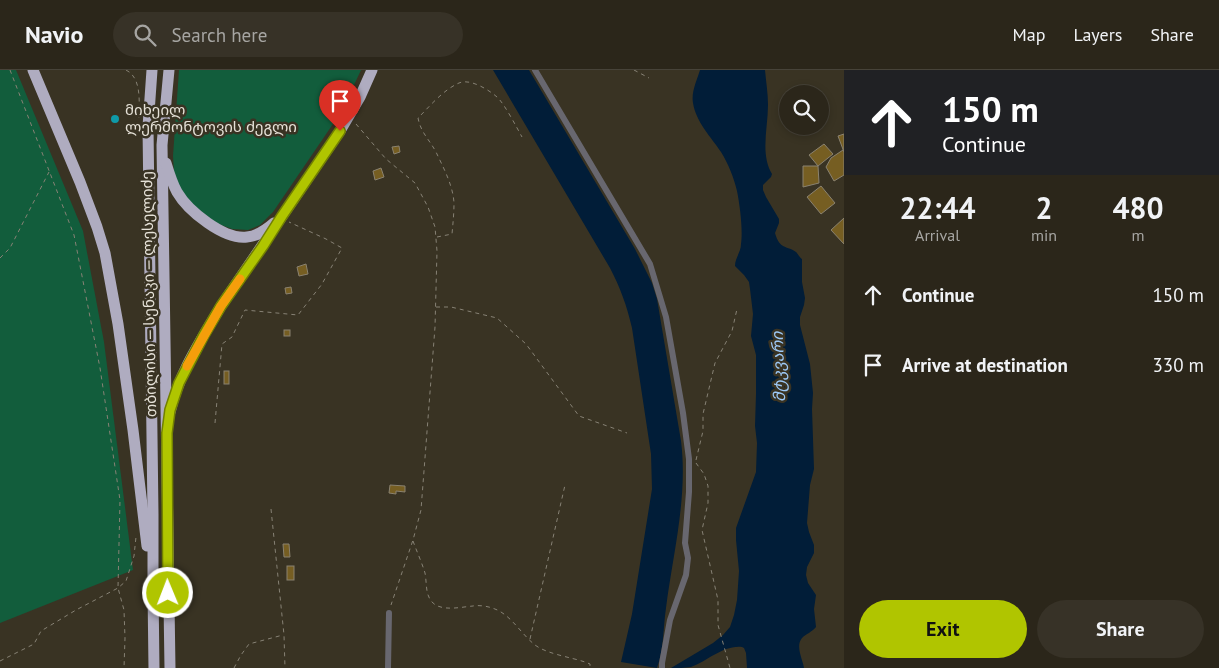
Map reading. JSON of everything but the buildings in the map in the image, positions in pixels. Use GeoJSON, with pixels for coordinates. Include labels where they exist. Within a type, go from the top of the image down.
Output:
{"type":"FeatureCollection","features":[{"type":"Feature","properties":{"kind":"highway"},"geometry":{"type":"LineString","coordinates":[[33,70],[80,182],[97,227],[104,253],[121,343],[153,590]]}},
{"type":"Feature","properties":{"kind":"highway","name":"თბილისი — სენაკი — ლესელიძე"},"geometry":{"type":"LineString","coordinates":[[152,70],[148,127],[154,668]]}},
{"type":"Feature","properties":{"kind":"highway","name":"თბილისი — სენაკი — ლესელიძე"},"geometry":{"type":"LineString","coordinates":[[168,70],[162,154],[170,668]]}},
{"type":"Feature","properties":{"kind":"highway"},"geometry":{"type":"LineString","coordinates":[[167,433],[170,410],[186,367],[221,306],[350,115],[372,70]]}},
{"type":"Feature","properties":{"kind":"highway"},"geometry":{"type":"LineString","coordinates":[[162,154],[173,184],[182,199],[195,213],[217,229],[233,236],[247,237],[262,232],[281,217]]}},
{"type":"Feature","properties":{"kind":"street"},"geometry":{"type":"LineString","coordinates":[[535,70],[650,264],[666,317],[687,447],[689,492],[685,543],[688,558],[686,576],[670,620],[662,668]]}},
{"type":"Feature","properties":{"kind":"street"},"geometry":{"type":"LineString","coordinates":[[388,668],[389,613]]}},
{"type":"Feature","properties":{"kind":"path"},"geometry":{"type":"LineString","coordinates":[[10,70],[74,235],[100,368],[120,500],[118,588],[124,610],[124,668]]}},
{"type":"Feature","properties":{"kind":"path"},"geometry":{"type":"LineString","coordinates":[[126,70],[131,72],[136,81],[139,118],[148,127]]}},
{"type":"Feature","properties":{"kind":"path"},"geometry":{"type":"LineString","coordinates":[[634,70],[649,78]]}},
{"type":"Feature","properties":{"kind":"path"},"geometry":{"type":"LineString","coordinates":[[436,237],[452,234],[453,194],[435,150],[420,128],[418,118],[447,90],[460,82],[473,82],[498,98],[522,137]]}},
{"type":"Feature","properties":{"kind":"path"},"geometry":{"type":"LineString","coordinates":[[350,115],[356,125],[386,159],[414,183],[428,207],[435,227],[436,237],[435,327],[421,510],[389,613]]}},
{"type":"Feature","properties":{"kind":"path"},"geometry":{"type":"LineString","coordinates":[[0,258],[10,248],[49,171]]}},
{"type":"Feature","properties":{"kind":"path"},"geometry":{"type":"LineString","coordinates":[[215,423],[222,344],[232,337],[245,310],[298,315],[322,284],[342,248],[281,217]]}},
{"type":"Feature","properties":{"kind":"path"},"geometry":{"type":"LineString","coordinates":[[436,306],[451,307],[497,318],[526,344],[579,416],[628,433]]}},
{"type":"Feature","properties":{"kind":"path"},"geometry":{"type":"LineString","coordinates":[[696,463],[703,431],[703,414],[715,363],[732,331],[737,309]]}},
{"type":"Feature","properties":{"kind":"path"},"geometry":{"type":"LineString","coordinates":[[687,447],[704,474],[708,486],[708,503],[702,530],[718,600],[718,625],[730,668]]}},
{"type":"Feature","properties":{"kind":"path"},"geometry":{"type":"LineString","coordinates":[[530,640],[565,485]]}},
{"type":"Feature","properties":{"kind":"path"},"geometry":{"type":"LineString","coordinates":[[271,509],[284,635],[285,668]]}},
{"type":"Feature","properties":{"kind":"path"},"geometry":{"type":"LineString","coordinates":[[0,661],[34,644],[41,631],[118,588],[126,581],[134,556],[136,537]]}},
{"type":"Feature","properties":{"kind":"path"},"geometry":{"type":"LineString","coordinates":[[413,540],[425,574],[426,589],[431,602],[437,606],[451,609],[473,606],[491,607],[507,616],[536,646],[549,652],[590,664],[590,668]]}},
{"type":"Feature","properties":{"kind":"path"},"geometry":{"type":"LineString","coordinates":[[234,668],[249,644],[284,635]]}},
{"type":"Feature","properties":{"kind":"green space"},"geometry":{"type":"Polygon","coordinates":[[[0,70],[16,70],[83,231],[104,342],[133,570],[0,623],[0,70]]]}},
{"type":"Feature","properties":{"kind":"green space"},"geometry":{"type":"Polygon","coordinates":[[[179,70],[361,70],[335,121],[273,212],[260,225],[248,230],[232,229],[216,223],[189,202],[179,187],[174,172],[173,156],[179,70]]]}},
{"type":"Feature","properties":{"kind":"water"},"geometry":{"type":"Polygon","coordinates":[[[493,70],[529,70],[635,249],[652,283],[657,299],[681,441],[683,483],[662,646],[657,668],[621,662],[632,614],[652,489],[651,454],[630,320],[623,297],[610,268],[493,70]]]}},
{"type":"Feature","properties":{"kind":"water","name":"მტკვარი"},"geometry":{"type":"Polygon","coordinates":[[[700,70],[765,70],[768,105],[765,149],[768,166],[772,174],[763,185],[763,190],[779,219],[775,233],[779,242],[781,245],[796,252],[802,259],[802,282],[805,298],[800,325],[810,364],[813,393],[814,469],[810,485],[807,523],[814,545],[814,553],[807,567],[806,575],[808,583],[816,595],[814,609],[816,627],[802,638],[799,645],[804,668],[747,668],[744,648],[735,647],[728,648],[691,667],[671,668],[713,643],[730,627],[737,600],[739,571],[736,528],[756,472],[756,355],[751,336],[753,314],[749,282],[735,266],[742,238],[739,204],[736,186],[728,166],[721,152],[697,117],[693,95],[700,70]]]}},
{"type":"Feature","properties":{"kind":"slow traffic"},"geometry":{"type":"LineString","coordinates":[[187,366],[221,306],[240,279]]}},
{"type":"Feature","properties":{"kind":"place","name":"მიხეილ ლერმონტოვის ძეგლი"},"geometry":{"type":"Point","coordinates":[115,119]}},
{"type":"Feature","properties":{"kind":"route"},"geometry":{"type":"LineString","coordinates":[[168,593],[167,433],[170,410],[179,383],[186,367],[221,306],[340,131]]}}]}
